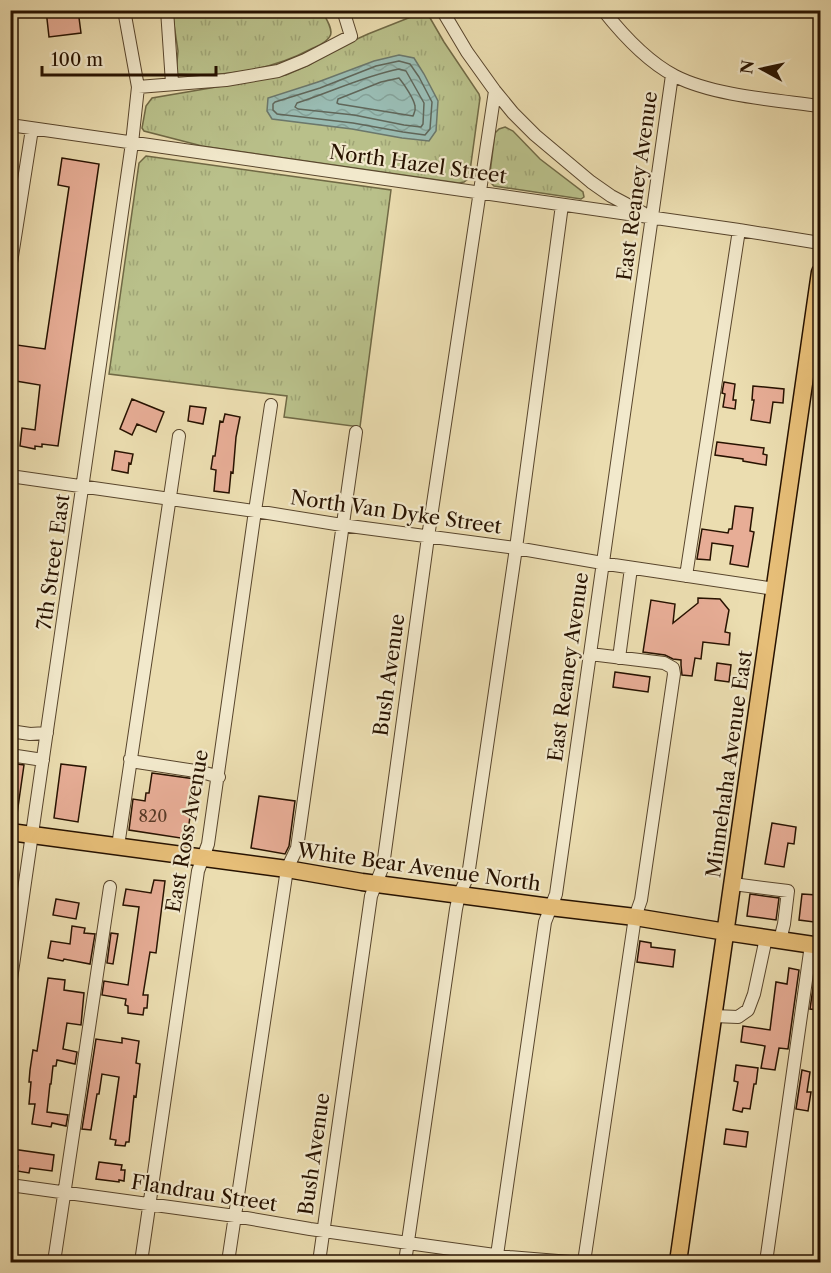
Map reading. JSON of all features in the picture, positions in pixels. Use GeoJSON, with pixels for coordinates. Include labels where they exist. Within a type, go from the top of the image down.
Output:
{"type":"FeatureCollection","features":[{"type":"Feature","properties":{"kind":"main road","name":"Minnehaha Avenue East"},"geometry":{"type":"LineString","coordinates":[[678,1263],[820,272]]}},
{"type":"Feature","properties":{"kind":"main road","name":"White Bear Avenue North"},"geometry":{"type":"LineString","coordinates":[[10,832],[287,869],[459,895],[635,916],[816,945]]}},
{"type":"Feature","properties":{"kind":"street","name":"7th Street East"},"geometry":{"type":"LineString","coordinates":[[10,986],[132,143],[138,87],[124,10]]}},
{"type":"Feature","properties":{"kind":"street"},"geometry":{"type":"LineString","coordinates":[[167,10],[172,83]]}},
{"type":"Feature","properties":{"kind":"street"},"geometry":{"type":"LineString","coordinates":[[138,87],[226,80],[278,71],[351,36],[343,10]]}},
{"type":"Feature","properties":{"kind":"street"},"geometry":{"type":"LineString","coordinates":[[442,10],[467,52],[495,91],[527,128],[591,182],[611,196],[652,218]]}},
{"type":"Feature","properties":{"kind":"street"},"geometry":{"type":"LineString","coordinates":[[603,10],[628,40],[650,59],[672,75],[687,82],[738,94],[820,106]]}},
{"type":"Feature","properties":{"kind":"street","name":"East Reaney Avenue"},"geometry":{"type":"LineString","coordinates":[[496,1259],[545,922],[556,891],[672,75]]}},
{"type":"Feature","properties":{"kind":"street","name":"Bush Avenue"},"geometry":{"type":"LineString","coordinates":[[319,1263],[371,896],[383,866],[428,537],[495,91]]}},
{"type":"Feature","properties":{"kind":"street","name":"North Hazel Street"},"geometry":{"type":"LineString","coordinates":[[10,126],[820,243]]}},
{"type":"Feature","properties":{"kind":"street"},"geometry":{"type":"LineString","coordinates":[[10,269],[32,129]]}},
{"type":"Feature","properties":{"kind":"street"},"geometry":{"type":"LineString","coordinates":[[405,1263],[456,909],[459,895],[468,876],[516,548],[562,205]]}},
{"type":"Feature","properties":{"kind":"street"},"geometry":{"type":"LineString","coordinates":[[686,576],[739,230]]}},
{"type":"Feature","properties":{"kind":"street","name":"East Ross Avenue"},"geometry":{"type":"LineString","coordinates":[[141,1263],[198,872],[208,844],[219,777],[271,405]]}},
{"type":"Feature","properties":{"kind":"street"},"geometry":{"type":"LineString","coordinates":[[228,1263],[287,869],[297,848],[356,432]]}},
{"type":"Feature","properties":{"kind":"street"},"geometry":{"type":"LineString","coordinates":[[118,846],[179,436]]}},
{"type":"Feature","properties":{"kind":"street","name":"North Van Dyke Street"},"geometry":{"type":"LineString","coordinates":[[10,476],[516,548],[775,589]]}},
{"type":"Feature","properties":{"kind":"street"},"geometry":{"type":"LineString","coordinates":[[619,658],[631,568]]}},
{"type":"Feature","properties":{"kind":"street"},"geometry":{"type":"LineString","coordinates":[[584,1263],[635,916],[641,900],[674,674],[673,668],[664,663],[590,654]]}},
{"type":"Feature","properties":{"kind":"street"},"geometry":{"type":"LineString","coordinates":[[10,731],[30,734],[47,733]]}},
{"type":"Feature","properties":{"kind":"street"},"geometry":{"type":"LineString","coordinates":[[10,755],[43,760]]}},
{"type":"Feature","properties":{"kind":"street"},"geometry":{"type":"LineString","coordinates":[[130,759],[219,777]]}},
{"type":"Feature","properties":{"kind":"street"},"geometry":{"type":"LineString","coordinates":[[714,1016],[738,1017],[748,1010],[773,939],[784,924],[788,891],[733,884]]}},
{"type":"Feature","properties":{"kind":"street"},"geometry":{"type":"LineString","coordinates":[[54,1263],[110,887]]}},
{"type":"Feature","properties":{"kind":"street"},"geometry":{"type":"LineString","coordinates":[[766,1263],[816,945]]}},
{"type":"Feature","properties":{"kind":"street","name":"Flandrau Street"},"geometry":{"type":"LineString","coordinates":[[10,1185],[235,1216],[496,1259],[570,1263]]}},
{"type":"Feature","properties":{"kind":"green space"},"geometry":{"type":"Polygon","coordinates":[[[172,11],[322,11],[331,33],[327,41],[279,63],[228,73],[176,74],[178,51],[172,11]]]}},
{"type":"Feature","properties":{"kind":"green space"},"geometry":{"type":"Polygon","coordinates":[[[426,11],[480,98],[469,178],[464,182],[202,146],[144,131],[142,128],[146,106],[152,98],[286,75],[309,65],[335,49],[426,11]]]}},
{"type":"Feature","properties":{"kind":"green space"},"geometry":{"type":"Polygon","coordinates":[[[505,127],[513,131],[540,159],[583,192],[584,197],[581,199],[494,186],[489,181],[495,133],[505,127]]]}},
{"type":"Feature","properties":{"kind":"green space"},"geometry":{"type":"Polygon","coordinates":[[[146,156],[391,190],[360,427],[284,417],[287,396],[109,374],[139,163],[146,156]]]}},
{"type":"Feature","properties":{"kind":"water"},"geometry":{"type":"Polygon","coordinates":[[[399,55],[414,58],[438,101],[436,131],[429,141],[272,119],[267,111],[268,98],[374,61],[399,55]]]}},
{"type":"Feature","properties":{"kind":"building"},"geometry":{"type":"Polygon","coordinates":[[[46,10],[78,10],[81,33],[49,37],[46,10]]]}},
{"type":"Feature","properties":{"kind":"building"},"geometry":{"type":"Polygon","coordinates":[[[62,158],[99,164],[58,446],[42,444],[42,447],[35,446],[35,449],[20,446],[22,428],[35,430],[40,385],[10,380],[10,344],[45,349],[69,187],[58,185],[62,158]]]}},
{"type":"Feature","properties":{"kind":"building"},"geometry":{"type":"Polygon","coordinates":[[[724,382],[735,384],[733,400],[736,400],[735,409],[723,407],[724,382]]]}},
{"type":"Feature","properties":{"kind":"building"},"geometry":{"type":"Polygon","coordinates":[[[753,386],[784,389],[783,403],[773,402],[770,423],[751,420],[754,400],[752,400],[753,386]]]}},
{"type":"Feature","properties":{"kind":"building"},"geometry":{"type":"Polygon","coordinates":[[[132,399],[164,412],[156,432],[137,424],[132,435],[120,429],[132,399]]]}},
{"type":"Feature","properties":{"kind":"building"},"geometry":{"type":"Polygon","coordinates":[[[190,406],[206,408],[203,424],[188,421],[190,406]]]}},
{"type":"Feature","properties":{"kind":"building"},"geometry":{"type":"Polygon","coordinates":[[[225,414],[240,417],[229,493],[214,491],[216,470],[211,469],[220,421],[223,422],[225,414]]]}},
{"type":"Feature","properties":{"kind":"building"},"geometry":{"type":"Polygon","coordinates":[[[717,442],[764,448],[763,454],[767,455],[766,465],[715,455],[717,442]]]}},
{"type":"Feature","properties":{"kind":"building"},"geometry":{"type":"Polygon","coordinates":[[[115,451],[133,454],[128,473],[112,470],[115,451]]]}},
{"type":"Feature","properties":{"kind":"building"},"geometry":{"type":"Polygon","coordinates":[[[735,506],[753,508],[750,531],[754,532],[748,567],[730,564],[733,546],[712,543],[710,560],[697,559],[702,529],[728,533],[729,529],[732,529],[735,506]]]}},
{"type":"Feature","properties":{"kind":"building"},"geometry":{"type":"Polygon","coordinates":[[[698,598],[720,599],[729,610],[725,632],[730,633],[729,645],[703,642],[701,659],[695,658],[692,676],[682,675],[681,660],[643,652],[651,600],[675,604],[673,623],[698,603],[698,598]]]}},
{"type":"Feature","properties":{"kind":"building"},"geometry":{"type":"Polygon","coordinates":[[[717,663],[731,665],[729,682],[715,680],[717,663]]]}},
{"type":"Feature","properties":{"kind":"building"},"geometry":{"type":"Polygon","coordinates":[[[615,672],[650,677],[648,692],[613,687],[615,672]]]}},
{"type":"Feature","properties":{"kind":"building"},"geometry":{"type":"Polygon","coordinates":[[[10,763],[24,765],[16,821],[10,820],[10,763]]]}},
{"type":"Feature","properties":{"kind":"building"},"geometry":{"type":"Polygon","coordinates":[[[61,764],[86,767],[78,822],[54,818],[61,764]]]}},
{"type":"Feature","properties":{"kind":"building"},"geometry":{"type":"Polygon","coordinates":[[[152,773],[195,779],[187,839],[129,830],[133,799],[145,801],[146,793],[149,793],[152,773]]]}},
{"type":"Feature","properties":{"kind":"building"},"geometry":{"type":"Polygon","coordinates":[[[259,796],[295,801],[289,846],[285,854],[251,848],[259,796]]]}},
{"type":"Feature","properties":{"kind":"building"},"geometry":{"type":"Polygon","coordinates":[[[772,823],[796,827],[794,844],[788,843],[784,867],[765,864],[772,823]]]}},
{"type":"Feature","properties":{"kind":"building"},"geometry":{"type":"Polygon","coordinates":[[[154,880],[165,881],[156,953],[150,952],[143,995],[148,995],[147,1008],[144,1008],[143,1015],[128,1013],[128,1006],[125,1005],[126,999],[102,995],[104,981],[128,985],[139,907],[123,905],[126,889],[151,893],[154,880]]]}},
{"type":"Feature","properties":{"kind":"building"},"geometry":{"type":"Polygon","coordinates":[[[750,894],[779,898],[776,920],[747,916],[750,894]]]}},
{"type":"Feature","properties":{"kind":"building"},"geometry":{"type":"Polygon","coordinates":[[[802,894],[817,895],[814,922],[799,920],[802,894]]]}},
{"type":"Feature","properties":{"kind":"building"},"geometry":{"type":"Polygon","coordinates":[[[56,899],[79,903],[76,919],[53,915],[56,899]]]}},
{"type":"Feature","properties":{"kind":"building"},"geometry":{"type":"Polygon","coordinates":[[[72,926],[85,928],[84,933],[95,934],[90,964],[48,958],[51,941],[70,944],[72,926]]]}},
{"type":"Feature","properties":{"kind":"building"},"geometry":{"type":"Polygon","coordinates":[[[111,933],[118,934],[113,964],[107,963],[111,933]]]}},
{"type":"Feature","properties":{"kind":"building"},"geometry":{"type":"Polygon","coordinates":[[[640,941],[651,943],[651,947],[675,950],[673,967],[637,962],[640,941]]]}},
{"type":"Feature","properties":{"kind":"building"},"geometry":{"type":"Polygon","coordinates":[[[789,968],[799,970],[788,1049],[779,1048],[775,1070],[761,1068],[765,1046],[741,1042],[743,1026],[770,1030],[776,982],[787,984],[789,968]]]}},
{"type":"Feature","properties":{"kind":"building"},"geometry":{"type":"Polygon","coordinates":[[[48,978],[65,980],[64,990],[84,993],[81,1025],[67,1023],[63,1049],[77,1052],[75,1064],[57,1060],[56,1066],[53,1066],[50,1084],[47,1112],[68,1115],[66,1126],[52,1123],[51,1127],[32,1124],[35,1104],[29,1104],[33,1050],[37,1051],[48,978]]]}},
{"type":"Feature","properties":{"kind":"building"},"geometry":{"type":"Polygon","coordinates":[[[814,981],[820,982],[818,1010],[810,1009],[814,981]]]}},
{"type":"Feature","properties":{"kind":"building"},"geometry":{"type":"Polygon","coordinates":[[[122,1038],[139,1041],[136,1063],[140,1064],[129,1142],[126,1142],[125,1146],[115,1145],[116,1140],[110,1139],[119,1077],[102,1074],[91,1130],[82,1129],[96,1039],[122,1043],[122,1038]]]}},
{"type":"Feature","properties":{"kind":"building"},"geometry":{"type":"Polygon","coordinates":[[[736,1065],[758,1068],[750,1109],[743,1108],[742,1112],[733,1110],[738,1082],[734,1081],[736,1065]]]}},
{"type":"Feature","properties":{"kind":"building"},"geometry":{"type":"Polygon","coordinates":[[[802,1070],[810,1072],[807,1092],[811,1092],[808,1111],[796,1109],[802,1070]]]}},
{"type":"Feature","properties":{"kind":"building"},"geometry":{"type":"Polygon","coordinates":[[[726,1129],[748,1132],[746,1147],[724,1144],[726,1129]]]}},
{"type":"Feature","properties":{"kind":"building"},"geometry":{"type":"Polygon","coordinates":[[[12,1149],[54,1155],[52,1171],[30,1168],[29,1173],[17,1171],[18,1166],[10,1165],[12,1149]]]}},
{"type":"Feature","properties":{"kind":"building"},"geometry":{"type":"Polygon","coordinates":[[[99,1162],[122,1165],[121,1170],[125,1170],[124,1181],[96,1179],[99,1162]]]}}]}
